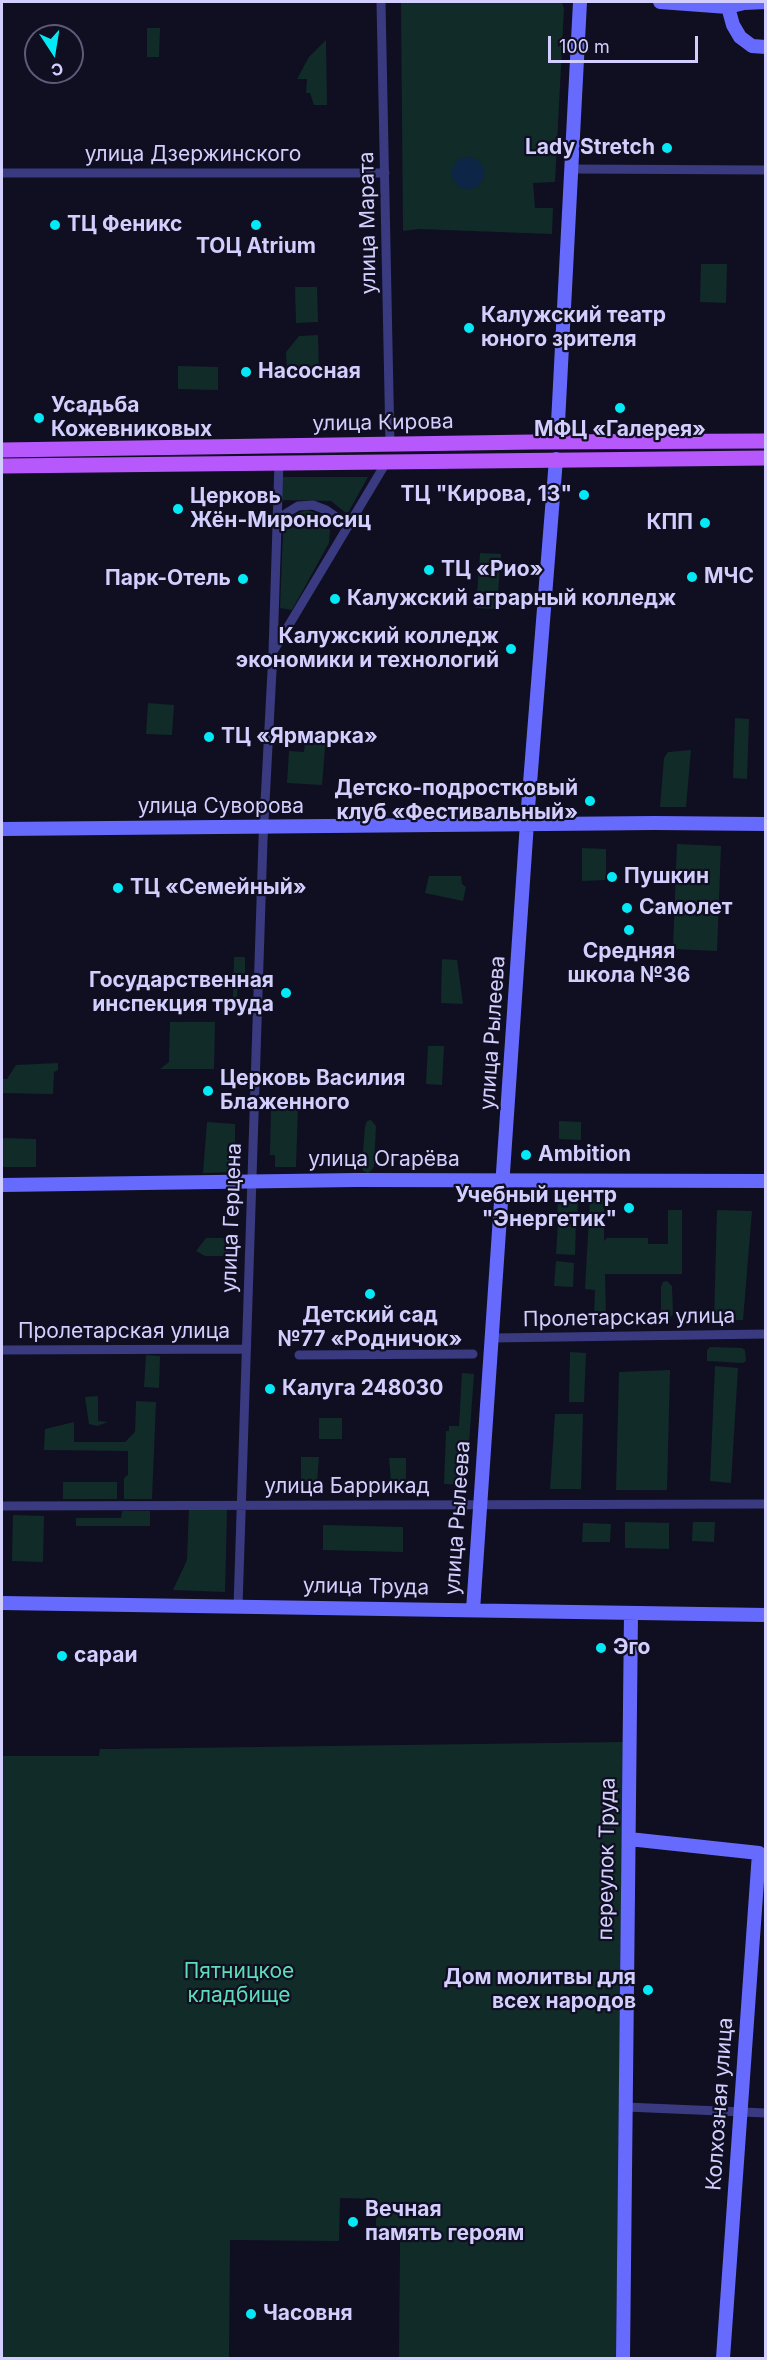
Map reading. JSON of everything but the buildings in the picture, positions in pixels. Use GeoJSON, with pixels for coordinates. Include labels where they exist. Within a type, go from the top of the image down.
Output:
{"type":"FeatureCollection","features":[{"type":"Feature","properties":{"kind":"main road","name":"улица Кирова"},"geometry":{"type":"LineString","coordinates":[[2,450],[765,441]]}},
{"type":"Feature","properties":{"kind":"main road"},"geometry":{"type":"LineString","coordinates":[[556,459],[557,442]]}},
{"type":"Feature","properties":{"kind":"main road","name":"улица Кирова"},"geometry":{"type":"LineString","coordinates":[[2,466],[387,460],[765,458]]}},
{"type":"Feature","properties":{"kind":"street","name":"улица Марата"},"geometry":{"type":"LineString","coordinates":[[381,2],[390,444]]}},
{"type":"Feature","properties":{"kind":"street"},"geometry":{"type":"LineString","coordinates":[[557,442],[580,2]]}},
{"type":"Feature","properties":{"kind":"street"},"geometry":{"type":"LineString","coordinates":[[660,2],[728,7],[744,3],[765,2]]}},
{"type":"Feature","properties":{"kind":"street"},"geometry":{"type":"LineString","coordinates":[[728,7],[733,25],[740,37],[752,46],[765,47]]}},
{"type":"Feature","properties":{"kind":"street"},"geometry":{"type":"LineString","coordinates":[[572,169],[765,170]]}},
{"type":"Feature","properties":{"kind":"street","name":"улица Дзержинского"},"geometry":{"type":"LineString","coordinates":[[2,173],[385,173]]}},
{"type":"Feature","properties":{"kind":"street","name":"улица Рылеева"},"geometry":{"type":"LineString","coordinates":[[473,1610],[527,825],[556,459]]}},
{"type":"Feature","properties":{"kind":"street","name":"улица Герцена"},"geometry":{"type":"LineString","coordinates":[[273,652],[387,460]]}},
{"type":"Feature","properties":{"kind":"street","name":"улица Герцена"},"geometry":{"type":"LineString","coordinates":[[238,1605],[263,827],[273,652],[279,462]]}},
{"type":"Feature","properties":{"kind":"street"},"geometry":{"type":"LineString","coordinates":[[277,527],[285,514],[298,506],[313,505],[326,510],[349,526]]}},
{"type":"Feature","properties":{"kind":"street","name":"улица Суворова"},"geometry":{"type":"LineString","coordinates":[[2,829],[765,824]]}},
{"type":"Feature","properties":{"kind":"street","name":"улица Огарёва"},"geometry":{"type":"LineString","coordinates":[[2,1185],[252,1181],[765,1181]]}},
{"type":"Feature","properties":{"kind":"street","name":"Пролетарская улица"},"geometry":{"type":"LineString","coordinates":[[493,1338],[765,1334]]}},
{"type":"Feature","properties":{"kind":"street","name":"Пролетарская улица"},"geometry":{"type":"LineString","coordinates":[[2,1350],[246,1349]]}},
{"type":"Feature","properties":{"kind":"street"},"geometry":{"type":"LineString","coordinates":[[299,1355],[473,1354]]}},
{"type":"Feature","properties":{"kind":"street","name":"улица Баррикад"},"geometry":{"type":"LineString","coordinates":[[2,1506],[765,1504]]}},
{"type":"Feature","properties":{"kind":"street","name":"улица Труда"},"geometry":{"type":"LineString","coordinates":[[2,1603],[765,1615]]}},
{"type":"Feature","properties":{"kind":"street","name":"переулок Труда"},"geometry":{"type":"LineString","coordinates":[[623,2358],[632,1613]]}},
{"type":"Feature","properties":{"kind":"street"},"geometry":{"type":"LineString","coordinates":[[628,1839],[762,1853]]}},
{"type":"Feature","properties":{"kind":"street","name":"Колхозная улица"},"geometry":{"type":"LineString","coordinates":[[723,2358],[740,2112],[762,1853]]}},
{"type":"Feature","properties":{"kind":"street"},"geometry":{"type":"LineString","coordinates":[[626,2107],[765,2113]]}},
{"type":"Feature","properties":{"kind":"green space"},"geometry":{"type":"Polygon","coordinates":[[[401,2],[562,3],[564,8],[555,182],[533,183],[535,208],[553,208],[552,234],[419,229],[403,231],[401,2]]]}},
{"type":"Feature","properties":{"kind":"green space"},"geometry":{"type":"Polygon","coordinates":[[[147,28],[160,28],[159,57],[147,57],[147,28]]]}},
{"type":"Feature","properties":{"kind":"green space"},"geometry":{"type":"Polygon","coordinates":[[[326,40],[327,105],[314,105],[310,93],[306,93],[307,79],[297,79],[309,57],[326,40]]]}},
{"type":"Feature","properties":{"kind":"green space"},"geometry":{"type":"Polygon","coordinates":[[[701,264],[727,264],[726,303],[700,302],[701,264]]]}},
{"type":"Feature","properties":{"kind":"green space"},"geometry":{"type":"Polygon","coordinates":[[[295,287],[317,287],[318,322],[296,323],[295,287]]]}},
{"type":"Feature","properties":{"kind":"green space"},"geometry":{"type":"Polygon","coordinates":[[[318,335],[319,371],[287,372],[286,352],[299,336],[318,335]]]}},
{"type":"Feature","properties":{"kind":"green space"},"geometry":{"type":"Polygon","coordinates":[[[178,366],[218,367],[218,390],[178,389],[178,366]]]}},
{"type":"Feature","properties":{"kind":"green space"},"geometry":{"type":"Polygon","coordinates":[[[281,477],[368,477],[346,513],[331,501],[281,500],[281,477]]]}},
{"type":"Feature","properties":{"kind":"green space"},"geometry":{"type":"Polygon","coordinates":[[[307,510],[322,515],[327,521],[330,531],[329,543],[292,610],[280,608],[283,532],[287,522],[295,514],[307,510]]]}},
{"type":"Feature","properties":{"kind":"green space"},"geometry":{"type":"Polygon","coordinates":[[[480,553],[501,554],[497,609],[476,608],[480,553]]]}},
{"type":"Feature","properties":{"kind":"green space"},"geometry":{"type":"Polygon","coordinates":[[[148,703],[174,705],[172,735],[146,734],[148,703]]]}},
{"type":"Feature","properties":{"kind":"green space"},"geometry":{"type":"Polygon","coordinates":[[[735,718],[749,719],[747,779],[733,778],[735,718]]]}},
{"type":"Feature","properties":{"kind":"green space"},"geometry":{"type":"Polygon","coordinates":[[[306,734],[326,735],[322,785],[287,783],[289,751],[304,752],[306,734]]]}},
{"type":"Feature","properties":{"kind":"green space"},"geometry":{"type":"Polygon","coordinates":[[[691,750],[686,807],[660,807],[664,758],[668,752],[691,750]]]}},
{"type":"Feature","properties":{"kind":"green space"},"geometry":{"type":"Polygon","coordinates":[[[677,844],[721,846],[717,951],[673,949],[677,844]]]}},
{"type":"Feature","properties":{"kind":"green space"},"geometry":{"type":"Polygon","coordinates":[[[582,848],[606,849],[606,880],[582,881],[582,848]]]}},
{"type":"Feature","properties":{"kind":"green space"},"geometry":{"type":"Polygon","coordinates":[[[429,876],[461,876],[462,884],[466,887],[463,901],[425,893],[429,876]]]}},
{"type":"Feature","properties":{"kind":"green space"},"geometry":{"type":"Polygon","coordinates":[[[234,957],[245,957],[245,974],[238,974],[237,999],[233,999],[234,957]]]}},
{"type":"Feature","properties":{"kind":"green space"},"geometry":{"type":"Polygon","coordinates":[[[442,959],[457,960],[463,1004],[441,1003],[442,959]]]}},
{"type":"Feature","properties":{"kind":"green space"},"geometry":{"type":"Polygon","coordinates":[[[170,1022],[215,1022],[214,1069],[160,1069],[169,1062],[170,1022]]]}},
{"type":"Feature","properties":{"kind":"green space"},"geometry":{"type":"Polygon","coordinates":[[[428,1046],[444,1046],[442,1085],[426,1084],[428,1046]]]}},
{"type":"Feature","properties":{"kind":"green space"},"geometry":{"type":"Polygon","coordinates":[[[58,1063],[58,1070],[54,1072],[53,1094],[2,1093],[2,1079],[7,1079],[16,1065],[58,1063]]]}},
{"type":"Feature","properties":{"kind":"green space"},"geometry":{"type":"Polygon","coordinates":[[[271,1105],[298,1106],[296,1167],[275,1167],[275,1155],[270,1155],[271,1105]]]}},
{"type":"Feature","properties":{"kind":"green space"},"geometry":{"type":"Polygon","coordinates":[[[371,1120],[376,1126],[374,1166],[368,1173],[363,1171],[362,1166],[365,1126],[367,1121],[371,1120]]]}},
{"type":"Feature","properties":{"kind":"green space"},"geometry":{"type":"Polygon","coordinates":[[[559,1121],[581,1122],[581,1140],[559,1139],[559,1121]]]}},
{"type":"Feature","properties":{"kind":"green space"},"geometry":{"type":"Polygon","coordinates":[[[207,1122],[235,1124],[235,1172],[203,1173],[207,1122]]]}},
{"type":"Feature","properties":{"kind":"green space"},"geometry":{"type":"Polygon","coordinates":[[[2,1138],[36,1139],[36,1167],[2,1167],[2,1138]]]}},
{"type":"Feature","properties":{"kind":"green space"},"geometry":{"type":"Polygon","coordinates":[[[558,1199],[578,1200],[577,1219],[557,1218],[558,1199]]]}},
{"type":"Feature","properties":{"kind":"green space"},"geometry":{"type":"Polygon","coordinates":[[[590,1199],[604,1199],[604,1241],[607,1238],[648,1238],[648,1244],[668,1244],[668,1210],[682,1210],[682,1274],[605,1274],[606,1316],[594,1316],[595,1290],[585,1289],[590,1199]]]}},
{"type":"Feature","properties":{"kind":"green space"},"geometry":{"type":"Polygon","coordinates":[[[717,1210],[752,1211],[743,1320],[714,1321],[717,1210]]]}},
{"type":"Feature","properties":{"kind":"green space"},"geometry":{"type":"Polygon","coordinates":[[[558,1223],[576,1224],[575,1255],[556,1254],[558,1223]]]}},
{"type":"Feature","properties":{"kind":"green space"},"geometry":{"type":"Polygon","coordinates":[[[206,1238],[232,1238],[231,1256],[205,1256],[196,1251],[206,1238]]]}},
{"type":"Feature","properties":{"kind":"green space"},"geometry":{"type":"Polygon","coordinates":[[[556,1261],[574,1263],[573,1287],[554,1286],[556,1261]]]}},
{"type":"Feature","properties":{"kind":"green space"},"geometry":{"type":"Polygon","coordinates":[[[667,1281],[672,1286],[673,1314],[667,1322],[662,1320],[661,1315],[661,1287],[663,1282],[667,1281]]]}},
{"type":"Feature","properties":{"kind":"green space"},"geometry":{"type":"Polygon","coordinates":[[[710,1347],[742,1348],[745,1350],[746,1361],[743,1363],[707,1361],[707,1350],[710,1347]]]}},
{"type":"Feature","properties":{"kind":"green space"},"geometry":{"type":"Polygon","coordinates":[[[570,1352],[586,1353],[584,1402],[569,1402],[570,1352]]]}},
{"type":"Feature","properties":{"kind":"green space"},"geometry":{"type":"Polygon","coordinates":[[[146,1355],[160,1356],[159,1388],[144,1387],[146,1355]]]}},
{"type":"Feature","properties":{"kind":"green space"},"geometry":{"type":"Polygon","coordinates":[[[715,1366],[738,1368],[731,1483],[710,1481],[715,1366]]]}},
{"type":"Feature","properties":{"kind":"green space"},"geometry":{"type":"Polygon","coordinates":[[[670,1370],[667,1490],[616,1490],[619,1372],[670,1370]]]}},
{"type":"Feature","properties":{"kind":"green space"},"geometry":{"type":"Polygon","coordinates":[[[462,1373],[474,1374],[466,1485],[444,1484],[446,1431],[449,1431],[449,1426],[459,1426],[462,1373]]]}},
{"type":"Feature","properties":{"kind":"green space"},"geometry":{"type":"Polygon","coordinates":[[[98,1396],[98,1421],[108,1422],[97,1426],[89,1424],[85,1397],[98,1396]]]}},
{"type":"Feature","properties":{"kind":"green space"},"geometry":{"type":"Polygon","coordinates":[[[136,1401],[156,1402],[152,1499],[124,1499],[124,1478],[128,1475],[128,1451],[44,1450],[45,1429],[74,1422],[74,1442],[125,1442],[135,1432],[136,1401]]]}},
{"type":"Feature","properties":{"kind":"green space"},"geometry":{"type":"Polygon","coordinates":[[[555,1414],[583,1414],[581,1489],[550,1489],[555,1414]]]}},
{"type":"Feature","properties":{"kind":"green space"},"geometry":{"type":"Polygon","coordinates":[[[319,1418],[342,1418],[342,1439],[319,1439],[319,1418]]]}},
{"type":"Feature","properties":{"kind":"green space"},"geometry":{"type":"Polygon","coordinates":[[[301,1457],[319,1457],[317,1483],[301,1483],[301,1457]]]}},
{"type":"Feature","properties":{"kind":"green space"},"geometry":{"type":"Polygon","coordinates":[[[389,1458],[406,1458],[406,1483],[391,1483],[389,1458]]]}},
{"type":"Feature","properties":{"kind":"green space"},"geometry":{"type":"Polygon","coordinates":[[[63,1482],[117,1482],[117,1499],[63,1499],[63,1482]]]}},
{"type":"Feature","properties":{"kind":"green space"},"geometry":{"type":"Polygon","coordinates":[[[189,1508],[227,1509],[225,1592],[173,1590],[187,1560],[189,1508]]]}},
{"type":"Feature","properties":{"kind":"green space"},"geometry":{"type":"Polygon","coordinates":[[[122,1511],[150,1511],[150,1526],[76,1526],[76,1518],[121,1518],[122,1511]]]}},
{"type":"Feature","properties":{"kind":"green space"},"geometry":{"type":"Polygon","coordinates":[[[13,1515],[44,1516],[43,1562],[12,1561],[13,1515]]]}},
{"type":"Feature","properties":{"kind":"green space"},"geometry":{"type":"Polygon","coordinates":[[[625,1522],[669,1523],[669,1549],[625,1548],[625,1522]]]}},
{"type":"Feature","properties":{"kind":"green space"},"geometry":{"type":"Polygon","coordinates":[[[693,1522],[715,1522],[714,1542],[692,1541],[693,1522]]]}},
{"type":"Feature","properties":{"kind":"green space"},"geometry":{"type":"Polygon","coordinates":[[[583,1523],[611,1524],[610,1542],[582,1542],[583,1523]]]}},
{"type":"Feature","properties":{"kind":"green space"},"geometry":{"type":"Polygon","coordinates":[[[323,1525],[403,1527],[403,1552],[323,1550],[323,1525]]]}},
{"type":"Feature","properties":{"kind":"green space","name":"Пятницкое кладбище"},"geometry":{"type":"Polygon","coordinates":[[[623,1742],[616,2358],[399,2358],[400,2241],[376,2241],[376,2199],[340,2198],[339,2241],[230,2240],[229,2358],[2,2358],[2,1756],[99,1756],[100,1749],[623,1742]]]}},
{"type":"Feature","properties":{"kind":"water"},"geometry":{"type":"Polygon","coordinates":[[[468,157],[479,162],[484,173],[479,184],[468,189],[457,184],[452,173],[457,162],[468,157]]]}},
{"type":"Feature","properties":{"kind":"place","name":"Lady Stretch"},"geometry":{"type":"Point","coordinates":[667,148]}},
{"type":"Feature","properties":{"kind":"place","name":"ТЦ Феникс"},"geometry":{"type":"Point","coordinates":[55,225]}},
{"type":"Feature","properties":{"kind":"place","name":"ТОЦ Atrium"},"geometry":{"type":"Point","coordinates":[256,225]}},
{"type":"Feature","properties":{"kind":"place","name":"Калужский театр юного зрителя"},"geometry":{"type":"Point","coordinates":[469,328]}},
{"type":"Feature","properties":{"kind":"place","name":"Насосная"},"geometry":{"type":"Point","coordinates":[246,372]}},
{"type":"Feature","properties":{"kind":"place","name":"МФЦ «Галерея»"},"geometry":{"type":"Point","coordinates":[620,408]}},
{"type":"Feature","properties":{"kind":"place","name":"Усадьба Кожевниковых"},"geometry":{"type":"Point","coordinates":[39,418]}},
{"type":"Feature","properties":{"kind":"place","name":"ТЦ \"Кирова, 13\""},"geometry":{"type":"Point","coordinates":[584,495]}},
{"type":"Feature","properties":{"kind":"place","name":"Церковь Жён-Мироносиц"},"geometry":{"type":"Point","coordinates":[178,509]}},
{"type":"Feature","properties":{"kind":"place","name":"КПП"},"geometry":{"type":"Point","coordinates":[705,523]}},
{"type":"Feature","properties":{"kind":"place","name":"ТЦ «Рио»"},"geometry":{"type":"Point","coordinates":[429,570]}},
{"type":"Feature","properties":{"kind":"place","name":"МЧС"},"geometry":{"type":"Point","coordinates":[692,577]}},
{"type":"Feature","properties":{"kind":"place","name":"Парк-Отель"},"geometry":{"type":"Point","coordinates":[243,579]}},
{"type":"Feature","properties":{"kind":"place","name":"Калужский аграрный колледж"},"geometry":{"type":"Point","coordinates":[335,599]}},
{"type":"Feature","properties":{"kind":"place","name":"Калужский колледж экономики и технологий"},"geometry":{"type":"Point","coordinates":[511,649]}},
{"type":"Feature","properties":{"kind":"place","name":"ТЦ «Ярмарка»"},"geometry":{"type":"Point","coordinates":[209,737]}},
{"type":"Feature","properties":{"kind":"place","name":"Детско-подростковый клуб «Фестивальный»"},"geometry":{"type":"Point","coordinates":[590,801]}},
{"type":"Feature","properties":{"kind":"place","name":"Пушкин"},"geometry":{"type":"Point","coordinates":[612,877]}},
{"type":"Feature","properties":{"kind":"place","name":"ТЦ «Семейный»"},"geometry":{"type":"Point","coordinates":[118,888]}},
{"type":"Feature","properties":{"kind":"place","name":"Самолет"},"geometry":{"type":"Point","coordinates":[627,908]}},
{"type":"Feature","properties":{"kind":"place","name":"Средняя школа №36"},"geometry":{"type":"Point","coordinates":[629,930]}},
{"type":"Feature","properties":{"kind":"place","name":"Государственная инспекция труда"},"geometry":{"type":"Point","coordinates":[286,993]}},
{"type":"Feature","properties":{"kind":"place","name":"Церковь Василия Блаженного"},"geometry":{"type":"Point","coordinates":[208,1091]}},
{"type":"Feature","properties":{"kind":"place","name":"Ambition"},"geometry":{"type":"Point","coordinates":[526,1155]}},
{"type":"Feature","properties":{"kind":"place","name":"Учебный центр \"Энергетик\""},"geometry":{"type":"Point","coordinates":[629,1208]}},
{"type":"Feature","properties":{"kind":"place","name":"Детский сад №77 «Родничок»"},"geometry":{"type":"Point","coordinates":[370,1294]}},
{"type":"Feature","properties":{"kind":"place","name":"Калуга 248030"},"geometry":{"type":"Point","coordinates":[270,1389]}},
{"type":"Feature","properties":{"kind":"place","name":"Эго"},"geometry":{"type":"Point","coordinates":[601,1648]}},
{"type":"Feature","properties":{"kind":"place","name":"сараи"},"geometry":{"type":"Point","coordinates":[62,1656]}},
{"type":"Feature","properties":{"kind":"place","name":"Дом молитвы для всех народов"},"geometry":{"type":"Point","coordinates":[648,1990]}},
{"type":"Feature","properties":{"kind":"place","name":"Вечная память героям"},"geometry":{"type":"Point","coordinates":[353,2222]}},
{"type":"Feature","properties":{"kind":"place","name":"Часовня"},"geometry":{"type":"Point","coordinates":[251,2314]}}]}
